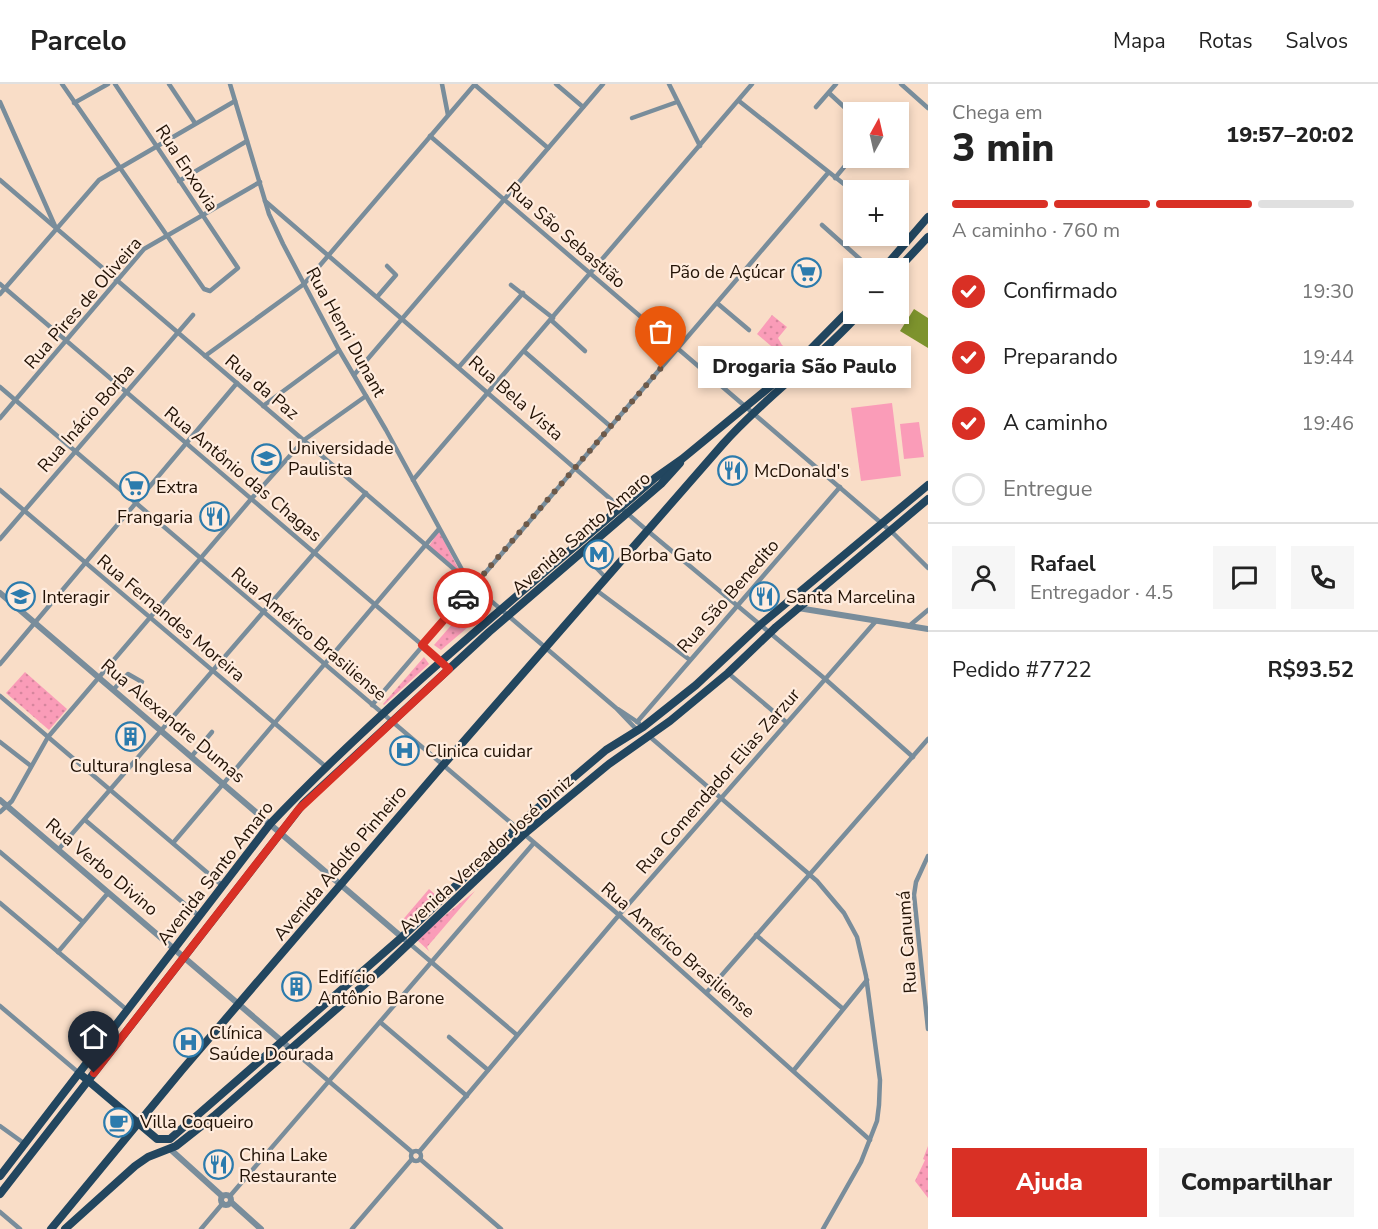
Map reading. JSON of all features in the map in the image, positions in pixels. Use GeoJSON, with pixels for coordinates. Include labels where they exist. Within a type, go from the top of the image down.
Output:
{"type":"FeatureCollection","features":[{"type":"Feature","properties":{"kind":"main road"},"geometry":{"type":"LineString","coordinates":[[909,239],[928,217]]}},
{"type":"Feature","properties":{"kind":"main road"},"geometry":{"type":"LineString","coordinates":[[908,258],[928,237]]}},
{"type":"Feature","properties":{"kind":"main road"},"geometry":{"type":"LineString","coordinates":[[893,258],[903,246]]}},
{"type":"Feature","properties":{"kind":"main road","name":"Avenida Santo Amaro"},"geometry":{"type":"LineString","coordinates":[[0,1194],[303,804],[508,615],[582,552],[664,470],[682,459],[789,371],[843,316]]}},
{"type":"Feature","properties":{"kind":"main road"},"geometry":{"type":"LineString","coordinates":[[753,413],[818,357],[849,324]]}},
{"type":"Feature","properties":{"kind":"main road","name":"Avenida Adolfo Pinheiro"},"geometry":{"type":"LineString","coordinates":[[51,1229],[442,766],[753,413]]}},
{"type":"Feature","properties":{"kind":"main road","name":"Avenida Vereador José Diniz"},"geometry":{"type":"LineString","coordinates":[[139,1124],[163,1141],[170,1139],[402,937],[516,828],[606,750],[696,685],[760,626],[928,485]]}},
{"type":"Feature","properties":{"kind":"main road","name":"Avenida Vereador José Diniz"},"geometry":{"type":"LineString","coordinates":[[65,1229],[135,1166],[148,1157],[170,1149],[214,1116],[409,944],[523,835],[609,764],[649,736],[728,673],[768,633],[928,499]]}},
{"type":"Feature","properties":{"kind":"main road","name":"Avenida Santo Amaro"},"geometry":{"type":"LineString","coordinates":[[0,1176],[270,824],[325,766],[500,608],[624,510]]}},
{"type":"Feature","properties":{"kind":"main road"},"geometry":{"type":"LineString","coordinates":[[441,661],[449,669]]}},
{"type":"Feature","properties":{"kind":"main road"},"geometry":{"type":"LineString","coordinates":[[79,1072],[139,1124]]}},
{"type":"Feature","properties":{"kind":"street"},"geometry":{"type":"LineString","coordinates":[[62,84],[166,236]]}},
{"type":"Feature","properties":{"kind":"street"},"geometry":{"type":"LineString","coordinates":[[74,103],[108,84]]}},
{"type":"Feature","properties":{"kind":"street","name":"Rua Enxovia"},"geometry":{"type":"LineString","coordinates":[[116,84],[237,267],[237,271],[210,291],[204,290],[166,236]]}},
{"type":"Feature","properties":{"kind":"street"},"geometry":{"type":"LineString","coordinates":[[169,84],[195,123]]}},
{"type":"Feature","properties":{"kind":"street","name":"Rua Henri Dunant"},"geometry":{"type":"LineString","coordinates":[[230,84],[265,201],[304,284],[468,581]]}},
{"type":"Feature","properties":{"kind":"street"},"geometry":{"type":"LineString","coordinates":[[442,84],[448,115]]}},
{"type":"Feature","properties":{"kind":"street"},"geometry":{"type":"LineString","coordinates":[[205,356],[304,284],[475,84],[548,148]]}},
{"type":"Feature","properties":{"kind":"street"},"geometry":{"type":"LineString","coordinates":[[556,84],[583,107]]}},
{"type":"Feature","properties":{"kind":"street"},"geometry":{"type":"LineString","coordinates":[[354,375],[603,84]]}},
{"type":"Feature","properties":{"kind":"street"},"geometry":{"type":"LineString","coordinates":[[669,84],[700,146]]}},
{"type":"Feature","properties":{"kind":"street"},"geometry":{"type":"LineString","coordinates":[[413,480],[752,84]]}},
{"type":"Feature","properties":{"kind":"street"},"geometry":{"type":"LineString","coordinates":[[816,107],[836,84]]}},
{"type":"Feature","properties":{"kind":"street"},"geometry":{"type":"LineString","coordinates":[[901,84],[928,108]]}},
{"type":"Feature","properties":{"kind":"street"},"geometry":{"type":"LineString","coordinates":[[829,93],[843,106]]}},
{"type":"Feature","properties":{"kind":"street"},"geometry":{"type":"LineString","coordinates":[[0,294],[94,185],[118,168],[235,101]]}},
{"type":"Feature","properties":{"kind":"street"},"geometry":{"type":"LineString","coordinates":[[739,101],[843,184]]}},
{"type":"Feature","properties":{"kind":"street"},"geometry":{"type":"LineString","coordinates":[[0,102],[56,229]]}},
{"type":"Feature","properties":{"kind":"street"},"geometry":{"type":"LineString","coordinates":[[632,118],[677,102]]}},
{"type":"Feature","properties":{"kind":"street","name":"Rua São Sebastião"},"geometry":{"type":"LineString","coordinates":[[430,136],[891,531],[928,568]]}},
{"type":"Feature","properties":{"kind":"street"},"geometry":{"type":"LineString","coordinates":[[179,181],[248,141]]}},
{"type":"Feature","properties":{"kind":"street"},"geometry":{"type":"LineString","coordinates":[[835,178],[843,168]]}},
{"type":"Feature","properties":{"kind":"street"},"geometry":{"type":"LineString","coordinates":[[372,705],[828,173]]}},
{"type":"Feature","properties":{"kind":"street","name":"Rua da Paz"},"geometry":{"type":"LineString","coordinates":[[0,180],[639,726]]}},
{"type":"Feature","properties":{"kind":"street","name":"Rua Pires de Oliveira"},"geometry":{"type":"LineString","coordinates":[[0,418],[144,249],[260,182]]}},
{"type":"Feature","properties":{"kind":"street","name":"Rua Bela Vista"},"geometry":{"type":"LineString","coordinates":[[265,201],[648,531],[824,678],[913,757]]}},
{"type":"Feature","properties":{"kind":"street"},"geometry":{"type":"LineString","coordinates":[[822,225],[859,258]]}},
{"type":"Feature","properties":{"kind":"street"},"geometry":{"type":"LineString","coordinates":[[377,297],[396,274],[387,266]]}},
{"type":"Feature","properties":{"kind":"street","name":"Rua Antônio das Chagas"},"geometry":{"type":"LineString","coordinates":[[0,284],[441,661]]}},
{"type":"Feature","properties":{"kind":"street"},"geometry":{"type":"LineString","coordinates":[[511,285],[523,293],[585,351]]}},
{"type":"Feature","properties":{"kind":"street"},"geometry":{"type":"LineString","coordinates":[[459,367],[523,293]]}},
{"type":"Feature","properties":{"kind":"street"},"geometry":{"type":"LineString","coordinates":[[717,303],[749,330]]}},
{"type":"Feature","properties":{"kind":"street","name":"Rua Inácio Borba"},"geometry":{"type":"LineString","coordinates":[[0,539],[193,315]]}},
{"type":"Feature","properties":{"kind":"street"},"geometry":{"type":"LineString","coordinates":[[263,406],[339,350]]}},
{"type":"Feature","properties":{"kind":"street"},"geometry":{"type":"LineString","coordinates":[[525,351],[610,426]]}},
{"type":"Feature","properties":{"kind":"street"},"geometry":{"type":"LineString","coordinates":[[0,664],[137,505],[237,383]]}},
{"type":"Feature","properties":{"kind":"street","name":"Rua Américo Brasiliense"},"geometry":{"type":"LineString","coordinates":[[0,387],[619,915],[870,1140]]}},
{"type":"Feature","properties":{"kind":"street"},"geometry":{"type":"LineString","coordinates":[[0,812],[8,807],[48,737],[252,498],[304,440],[366,396]]}},
{"type":"Feature","properties":{"kind":"street","name":"Rua São Benedito"},"geometry":{"type":"LineString","coordinates":[[639,726],[690,660],[840,488]]}},
{"type":"Feature","properties":{"kind":"street","name":"Rua Fernandes Moreira"},"geometry":{"type":"LineString","coordinates":[[0,490],[325,766]]}},
{"type":"Feature","properties":{"kind":"street"},"geometry":{"type":"LineString","coordinates":[[58,850],[366,493]]}},
{"type":"Feature","properties":{"kind":"street"},"geometry":{"type":"LineString","coordinates":[[173,843],[427,546],[439,529]]}},
{"type":"Feature","properties":{"kind":"street"},"geometry":{"type":"LineString","coordinates":[[582,552],[606,578]]}},
{"type":"Feature","properties":{"kind":"street"},"geometry":{"type":"LineString","coordinates":[[596,590],[690,660]]}},
{"type":"Feature","properties":{"kind":"street","name":"Rua Alexandre Dumas"},"geometry":{"type":"LineString","coordinates":[[0,594],[517,1035]]}},
{"type":"Feature","properties":{"kind":"street"},"geometry":{"type":"LineString","coordinates":[[798,608],[928,629]]}},
{"type":"Feature","properties":{"kind":"street"},"geometry":{"type":"LineString","coordinates":[[909,626],[928,610]]}},
{"type":"Feature","properties":{"kind":"street","name":"Rua Comendador Elias Zarzur"},"geometry":{"type":"LineString","coordinates":[[419,1152],[619,915],[876,621]]}},
{"type":"Feature","properties":{"kind":"street"},"geometry":{"type":"LineString","coordinates":[[728,673],[786,722]]}},
{"type":"Feature","properties":{"kind":"street"},"geometry":{"type":"LineString","coordinates":[[113,690],[128,674],[142,682]]}},
{"type":"Feature","properties":{"kind":"street"},"geometry":{"type":"LineString","coordinates":[[0,696],[223,886]]}},
{"type":"Feature","properties":{"kind":"street","name":"Rua da Paz"},"geometry":{"type":"LineString","coordinates":[[616,708],[639,726]]}},
{"type":"Feature","properties":{"kind":"street"},"geometry":{"type":"LineString","coordinates":[[192,757],[212,732]]}},
{"type":"Feature","properties":{"kind":"street"},"geometry":{"type":"LineString","coordinates":[[649,736],[810,876],[831,897],[852,928],[859,945],[867,980],[880,1080],[877,1121],[861,1162],[823,1229]]}},
{"type":"Feature","properties":{"kind":"street"},"geometry":{"type":"LineString","coordinates":[[707,992],[928,739]]}},
{"type":"Feature","properties":{"kind":"street"},"geometry":{"type":"LineString","coordinates":[[0,742],[31,766]]}},
{"type":"Feature","properties":{"kind":"street","name":"Rua Verbo Divino"},"geometry":{"type":"LineString","coordinates":[[0,800],[175,947],[291,1049]]}},
{"type":"Feature","properties":{"kind":"street"},"geometry":{"type":"LineString","coordinates":[[86,820],[199,916]]}},
{"type":"Feature","properties":{"kind":"street"},"geometry":{"type":"LineString","coordinates":[[201,1229],[533,844]]}},
{"type":"Feature","properties":{"kind":"street"},"geometry":{"type":"LineString","coordinates":[[0,852],[83,922]]}},
{"type":"Feature","properties":{"kind":"street","name":"Rua Canumá"},"geometry":{"type":"LineString","coordinates":[[928,856],[915,887],[914,906],[928,1029]]}},
{"type":"Feature","properties":{"kind":"street"},"geometry":{"type":"LineString","coordinates":[[921,869],[928,871]]}},
{"type":"Feature","properties":{"kind":"street"},"geometry":{"type":"LineString","coordinates":[[58,952],[108,893]]}},
{"type":"Feature","properties":{"kind":"street"},"geometry":{"type":"LineString","coordinates":[[0,903],[126,1010]]}},
{"type":"Feature","properties":{"kind":"street"},"geometry":{"type":"LineString","coordinates":[[756,935],[842,1008]]}},
{"type":"Feature","properties":{"kind":"street"},"geometry":{"type":"LineString","coordinates":[[794,1070],[867,980]]}},
{"type":"Feature","properties":{"kind":"street"},"geometry":{"type":"LineString","coordinates":[[0,1006],[79,1072]]}},
{"type":"Feature","properties":{"kind":"street"},"geometry":{"type":"LineString","coordinates":[[380,1022],[467,1096]]}},
{"type":"Feature","properties":{"kind":"street"},"geometry":{"type":"LineString","coordinates":[[449,1036],[488,1070]]}},
{"type":"Feature","properties":{"kind":"street"},"geometry":{"type":"LineString","coordinates":[[291,1049],[412,1152],[419,1152],[420,1159],[501,1229]]}},
{"type":"Feature","properties":{"kind":"street"},"geometry":{"type":"LineString","coordinates":[[0,1126],[25,1144]]}},
{"type":"Feature","properties":{"kind":"street"},"geometry":{"type":"LineString","coordinates":[[170,1149],[261,1229]]}},
{"type":"Feature","properties":{"kind":"street"},"geometry":{"type":"LineString","coordinates":[[352,1229],[412,1160],[412,1152]]}},
{"type":"Feature","properties":{"kind":"street"},"geometry":{"type":"LineString","coordinates":[[412,1160],[420,1159]]}},
{"type":"Feature","properties":{"kind":"street"},"geometry":{"type":"LineString","coordinates":[[0,1212],[20,1229]]}},
{"type":"Feature","properties":{"kind":"shaded area"},"geometry":{"type":"Polygon","coordinates":[[[914,309],[928,318],[928,348],[900,331],[904,324],[909,324],[909,317],[914,309]]]}},
{"type":"Feature","properties":{"kind":"shaded area"},"geometry":{"type":"Polygon","coordinates":[[[772,315],[787,327],[778,338],[782,345],[798,357],[791,363],[757,334],[772,315]]]}},
{"type":"Feature","properties":{"kind":"shaded area"},"geometry":{"type":"Polygon","coordinates":[[[892,403],[901,476],[861,481],[851,408],[892,403]]]}},
{"type":"Feature","properties":{"kind":"shaded area"},"geometry":{"type":"Polygon","coordinates":[[[919,422],[924,457],[904,459],[900,424],[919,422]]]}},
{"type":"Feature","properties":{"kind":"shaded area"},"geometry":{"type":"Polygon","coordinates":[[[439,531],[460,572],[429,546],[439,531]]]}},
{"type":"Feature","properties":{"kind":"shaded area"},"geometry":{"type":"Polygon","coordinates":[[[475,598],[487,611],[441,650],[434,645],[475,598]]]}},
{"type":"Feature","properties":{"kind":"shaded area"},"geometry":{"type":"Polygon","coordinates":[[[424,657],[429,664],[384,705],[383,704],[424,657]]]}},
{"type":"Feature","properties":{"kind":"shaded area"},"geometry":{"type":"Polygon","coordinates":[[[25,672],[67,709],[49,730],[6,693],[25,672]]]}},
{"type":"Feature","properties":{"kind":"shaded area"},"geometry":{"type":"Polygon","coordinates":[[[429,889],[437,896],[403,925],[400,923],[429,889]]]}},
{"type":"Feature","properties":{"kind":"shaded area"},"geometry":{"type":"Polygon","coordinates":[[[475,891],[427,947],[429,951],[416,939],[475,891]]]}},
{"type":"Feature","properties":{"kind":"shaded area"},"geometry":{"type":"Polygon","coordinates":[[[928,1146],[928,1198],[915,1181],[925,1160],[923,1159],[928,1146]]]}},
{"type":"Feature","properties":{"kind":"way so far"},"geometry":{"type":"LineString","coordinates":[[463,598],[661,368]]}},
{"type":"Feature","properties":{"kind":"place","name":"Pão de Açúcar"},"geometry":{"type":"Point","coordinates":[806,272]}},
{"type":"Feature","properties":{"kind":"place","name":"Drogaria São Paulo"},"geometry":{"type":"Point","coordinates":[661,368]}},
{"type":"Feature","properties":{"kind":"place","name":"Universidade Paulista"},"geometry":{"type":"Point","coordinates":[267,458]}},
{"type":"Feature","properties":{"kind":"place","name":"McDonald's"},"geometry":{"type":"Point","coordinates":[733,471]}},
{"type":"Feature","properties":{"kind":"place","name":"Extra"},"geometry":{"type":"Point","coordinates":[135,487]}},
{"type":"Feature","properties":{"kind":"place","name":"Frangaria"},"geometry":{"type":"Point","coordinates":[214,517]}},
{"type":"Feature","properties":{"kind":"place","name":"Borba Gato"},"geometry":{"type":"Point","coordinates":[599,555]}},
{"type":"Feature","properties":{"kind":"place","name":"Interagir"},"geometry":{"type":"Point","coordinates":[21,597]}},
{"type":"Feature","properties":{"kind":"place","name":"Santa Marcelina"},"geometry":{"type":"Point","coordinates":[765,597]}},
{"type":"Feature","properties":{"kind":"place","name":"Cultura Inglesa"},"geometry":{"type":"Point","coordinates":[131,737]}},
{"type":"Feature","properties":{"kind":"place","name":"Clinica cuidar"},"geometry":{"type":"Point","coordinates":[404,751]}},
{"type":"Feature","properties":{"kind":"place","name":"Edifício Antônio Barone"},"geometry":{"type":"Point","coordinates":[297,987]}},
{"type":"Feature","properties":{"kind":"place","name":"Clínica Saúde Dourada"},"geometry":{"type":"Point","coordinates":[188,1043]}},
{"type":"Feature","properties":{"kind":"place","name":"Villa Coqueiro"},"geometry":{"type":"Point","coordinates":[119,1122]}},
{"type":"Feature","properties":{"kind":"place","name":"China Lake Restaurante"},"geometry":{"type":"Point","coordinates":[218,1165]}},
{"type":"Feature","properties":{"kind":"route"},"geometry":{"type":"LineString","coordinates":[[94,1073],[299,809],[449,669],[422,645],[463,598]]}}]}
